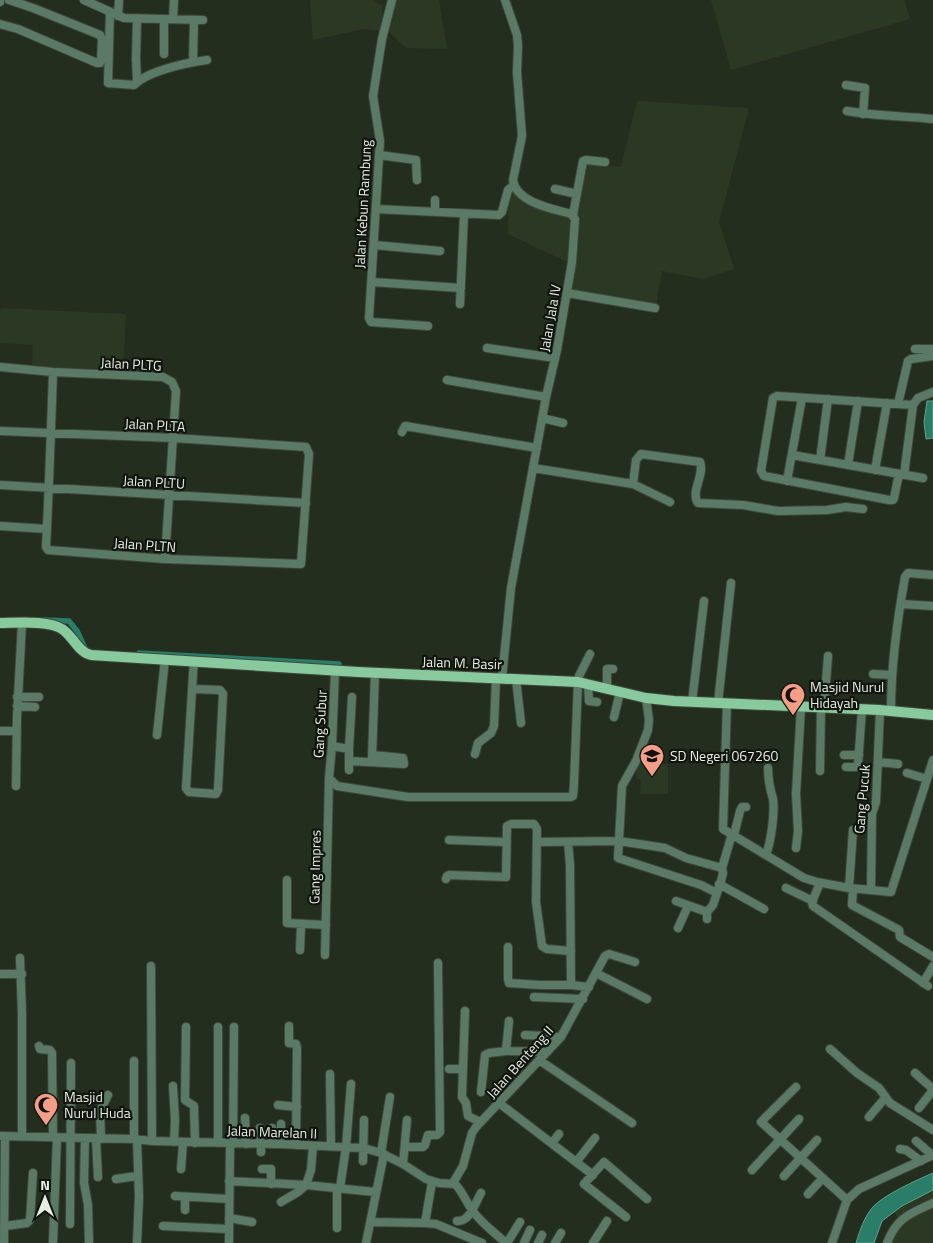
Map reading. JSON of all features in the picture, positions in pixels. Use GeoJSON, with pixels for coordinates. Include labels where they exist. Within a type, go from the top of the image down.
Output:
{"type":"FeatureCollection","features":[{"type":"Feature","properties":{"kind":"main road","name":"Jalan M. Basir"},"geometry":{"type":"LineString","coordinates":[[0,623],[55,625],[87,654],[375,673],[583,683],[646,698],[692,702],[886,710],[933,715]]}},
{"type":"Feature","properties":{"kind":"street"},"geometry":{"type":"LineString","coordinates":[[0,24],[18,29],[101,62],[102,40],[100,35],[9,0]]}},
{"type":"Feature","properties":{"kind":"street"},"geometry":{"type":"LineString","coordinates":[[84,0],[118,16],[137,19],[204,20]]}},
{"type":"Feature","properties":{"kind":"street"},"geometry":{"type":"LineString","coordinates":[[118,16],[119,0]]}},
{"type":"Feature","properties":{"kind":"street"},"geometry":{"type":"LineString","coordinates":[[173,19],[174,0]]}},
{"type":"Feature","properties":{"kind":"street","name":"Jalan Kebun Rambung"},"geometry":{"type":"LineString","coordinates":[[392,0],[382,39],[373,96],[380,136],[370,321],[428,326]]}},
{"type":"Feature","properties":{"kind":"street"},"geometry":{"type":"LineString","coordinates":[[505,0],[517,35],[518,46],[517,72],[522,136],[513,180],[514,186],[530,202],[573,214]]}},
{"type":"Feature","properties":{"kind":"street"},"geometry":{"type":"LineString","coordinates":[[110,12],[107,81],[111,83],[134,85],[137,80],[137,19]]}},
{"type":"Feature","properties":{"kind":"street"},"geometry":{"type":"LineString","coordinates":[[164,20],[164,54]]}},
{"type":"Feature","properties":{"kind":"street"},"geometry":{"type":"LineString","coordinates":[[193,62],[194,20]]}},
{"type":"Feature","properties":{"kind":"street"},"geometry":{"type":"LineString","coordinates":[[137,80],[164,70],[207,60]]}},
{"type":"Feature","properties":{"kind":"street"},"geometry":{"type":"LineString","coordinates":[[846,85],[866,88],[863,114]]}},
{"type":"Feature","properties":{"kind":"street"},"geometry":{"type":"LineString","coordinates":[[847,111],[863,114],[933,119]]}},
{"type":"Feature","properties":{"kind":"street"},"geometry":{"type":"LineString","coordinates":[[379,155],[416,160],[417,180]]}},
{"type":"Feature","properties":{"kind":"street","name":"Jalan Jala IV"},"geometry":{"type":"LineString","coordinates":[[475,754],[478,743],[491,733],[494,726],[511,588],[536,448],[567,293],[574,251],[575,219],[573,214],[584,160],[605,162]]}},
{"type":"Feature","properties":{"kind":"street"},"geometry":{"type":"LineString","coordinates":[[376,209],[499,215],[502,212],[508,190],[514,186]]}},
{"type":"Feature","properties":{"kind":"street"},"geometry":{"type":"LineString","coordinates":[[555,189],[577,194]]}},
{"type":"Feature","properties":{"kind":"street"},"geometry":{"type":"LineString","coordinates":[[435,200],[435,212]]}},
{"type":"Feature","properties":{"kind":"street"},"geometry":{"type":"LineString","coordinates":[[460,304],[464,214]]}},
{"type":"Feature","properties":{"kind":"street"},"geometry":{"type":"LineString","coordinates":[[374,245],[440,251]]}},
{"type":"Feature","properties":{"kind":"street"},"geometry":{"type":"LineString","coordinates":[[372,282],[461,288]]}},
{"type":"Feature","properties":{"kind":"street"},"geometry":{"type":"LineString","coordinates":[[567,293],[655,308]]}},
{"type":"Feature","properties":{"kind":"street"},"geometry":{"type":"LineString","coordinates":[[487,348],[555,358]]}},
{"type":"Feature","properties":{"kind":"street"},"geometry":{"type":"LineString","coordinates":[[915,349],[933,349]]}},
{"type":"Feature","properties":{"kind":"street"},"geometry":{"type":"LineString","coordinates":[[898,404],[908,361],[933,356]]}},
{"type":"Feature","properties":{"kind":"street","name":"Jalan PLTG"},"geometry":{"type":"LineString","coordinates":[[0,367],[53,372],[166,377],[172,382],[176,391],[166,559]]}},
{"type":"Feature","properties":{"kind":"street","name":"Jalan PLTN"},"geometry":{"type":"LineString","coordinates":[[53,372],[46,547],[48,550],[166,559],[301,564],[308,448]]}},
{"type":"Feature","properties":{"kind":"street"},"geometry":{"type":"LineString","coordinates":[[448,380],[546,398]]}},
{"type":"Feature","properties":{"kind":"street"},"geometry":{"type":"LineString","coordinates":[[913,405],[777,396],[773,398],[762,474],[787,481],[893,500],[901,475],[913,405],[918,398],[933,392]]}},
{"type":"Feature","properties":{"kind":"street"},"geometry":{"type":"LineString","coordinates":[[787,481],[802,398]]}},
{"type":"Feature","properties":{"kind":"street"},"geometry":{"type":"LineString","coordinates":[[820,460],[828,399]]}},
{"type":"Feature","properties":{"kind":"street"},"geometry":{"type":"LineString","coordinates":[[848,465],[858,401]]}},
{"type":"Feature","properties":{"kind":"street"},"geometry":{"type":"LineString","coordinates":[[875,470],[887,403]]}},
{"type":"Feature","properties":{"kind":"street"},"geometry":{"type":"LineString","coordinates":[[542,418],[563,423]]}},
{"type":"Feature","properties":{"kind":"street"},"geometry":{"type":"LineString","coordinates":[[402,432],[405,426],[536,448]]}},
{"type":"Feature","properties":{"kind":"street","name":"Jalan PLTA"},"geometry":{"type":"LineString","coordinates":[[0,431],[174,438],[308,448]]}},
{"type":"Feature","properties":{"kind":"street"},"geometry":{"type":"LineString","coordinates":[[633,484],[636,460],[641,454],[700,462],[701,469],[695,497],[698,503],[743,504],[778,511],[827,510],[846,507],[864,509]]}},
{"type":"Feature","properties":{"kind":"street"},"geometry":{"type":"LineString","coordinates":[[792,455],[923,478]]}},
{"type":"Feature","properties":{"kind":"street"},"geometry":{"type":"LineString","coordinates":[[533,468],[633,484],[670,502]]}},
{"type":"Feature","properties":{"kind":"street","name":"Jalan PLTU"},"geometry":{"type":"LineString","coordinates":[[0,485],[306,503]]}},
{"type":"Feature","properties":{"kind":"street"},"geometry":{"type":"LineString","coordinates":[[0,526],[47,530]]}},
{"type":"Feature","properties":{"kind":"street","name":"Gang Pucuk"},"geometry":{"type":"LineString","coordinates":[[871,890],[872,814],[876,802],[878,762],[892,675],[900,604],[906,574],[933,575]]}},
{"type":"Feature","properties":{"kind":"street"},"geometry":{"type":"LineString","coordinates":[[731,584],[722,703],[723,828],[804,878],[852,889],[889,893],[891,892],[933,760]]}},
{"type":"Feature","properties":{"kind":"street"},"geometry":{"type":"LineString","coordinates":[[692,702],[704,601]]}},
{"type":"Feature","properties":{"kind":"street"},"geometry":{"type":"LineString","coordinates":[[900,604],[933,606]]}},
{"type":"Feature","properties":{"kind":"street"},"geometry":{"type":"LineString","coordinates":[[16,786],[17,697],[22,623]]}},
{"type":"Feature","properties":{"kind":"street"},"geometry":{"type":"LineString","coordinates":[[590,654],[579,676],[589,701],[597,702]]}},
{"type":"Feature","properties":{"kind":"street"},"geometry":{"type":"LineString","coordinates":[[820,771],[828,656]]}},
{"type":"Feature","properties":{"kind":"street"},"geometry":{"type":"LineString","coordinates":[[157,734],[165,659]]}},
{"type":"Feature","properties":{"kind":"street"},"geometry":{"type":"LineString","coordinates":[[192,689],[220,690],[224,694],[218,790],[216,794],[189,792],[186,789],[192,689],[194,662]]}},
{"type":"Feature","properties":{"kind":"street"},"geometry":{"type":"LineString","coordinates":[[607,688],[607,670],[613,669]]}},
{"type":"Feature","properties":{"kind":"street","name":"Gang Subur"},"geometry":{"type":"LineString","coordinates":[[328,778],[332,746],[336,670]]}},
{"type":"Feature","properties":{"kind":"street"},"geometry":{"type":"LineString","coordinates":[[349,760],[372,759],[375,673]]}},
{"type":"Feature","properties":{"kind":"street"},"geometry":{"type":"LineString","coordinates":[[873,674],[892,675]]}},
{"type":"Feature","properties":{"kind":"street"},"geometry":{"type":"LineString","coordinates":[[516,679],[521,722]]}},
{"type":"Feature","properties":{"kind":"street"},"geometry":{"type":"LineString","coordinates":[[328,778],[337,786],[408,797],[571,798],[573,796],[583,683]]}},
{"type":"Feature","properties":{"kind":"street"},"geometry":{"type":"LineString","coordinates":[[614,717],[620,692]]}},
{"type":"Feature","properties":{"kind":"street"},"geometry":{"type":"LineString","coordinates":[[17,697],[39,697]]}},
{"type":"Feature","properties":{"kind":"street"},"geometry":{"type":"LineString","coordinates":[[349,770],[352,697]]}},
{"type":"Feature","properties":{"kind":"street"},"geometry":{"type":"LineString","coordinates":[[646,698],[649,720],[648,730],[636,761],[622,786],[618,856],[621,860],[718,889],[764,909]]}},
{"type":"Feature","properties":{"kind":"street"},"geometry":{"type":"LineString","coordinates":[[17,706],[35,707]]}},
{"type":"Feature","properties":{"kind":"street"},"geometry":{"type":"LineString","coordinates":[[796,848],[798,831],[796,794],[801,707]]}},
{"type":"Feature","properties":{"kind":"street"},"geometry":{"type":"LineString","coordinates":[[846,767],[857,767],[862,709]]}},
{"type":"Feature","properties":{"kind":"street"},"geometry":{"type":"LineString","coordinates":[[0,731],[16,731]]}},
{"type":"Feature","properties":{"kind":"street"},"geometry":{"type":"LineString","coordinates":[[332,746],[349,749]]}},
{"type":"Feature","properties":{"kind":"street"},"geometry":{"type":"LineString","coordinates":[[844,756],[859,755]]}},
{"type":"Feature","properties":{"kind":"street"},"geometry":{"type":"LineString","coordinates":[[878,762],[898,764]]}},
{"type":"Feature","properties":{"kind":"street"},"geometry":{"type":"LineString","coordinates":[[766,855],[772,838],[773,800],[768,785],[768,768]]}},
{"type":"Feature","properties":{"kind":"street"},"geometry":{"type":"LineString","coordinates":[[907,773],[927,779]]}},
{"type":"Feature","properties":{"kind":"street","name":"Gang Impres"},"geometry":{"type":"LineString","coordinates":[[325,956],[328,778]]}},
{"type":"Feature","properties":{"kind":"street"},"geometry":{"type":"LineString","coordinates":[[676,901],[707,916],[713,905],[723,873],[722,868],[740,811],[742,807],[746,807]]}},
{"type":"Feature","properties":{"kind":"street"},"geometry":{"type":"LineString","coordinates":[[446,879],[449,875],[506,877],[506,828],[510,824],[532,823],[537,829],[536,902],[542,946],[547,949],[571,951]]}},
{"type":"Feature","properties":{"kind":"street"},"geometry":{"type":"LineString","coordinates":[[853,830],[852,905],[899,930],[900,937],[933,957]]}},
{"type":"Feature","properties":{"kind":"street"},"geometry":{"type":"LineString","coordinates":[[449,840],[506,842]]}},
{"type":"Feature","properties":{"kind":"street"},"geometry":{"type":"LineString","coordinates":[[537,842],[618,841],[664,848],[686,858],[722,868]]}},
{"type":"Feature","properties":{"kind":"street"},"geometry":{"type":"LineString","coordinates":[[568,842],[570,865],[571,985]]}},
{"type":"Feature","properties":{"kind":"street"},"geometry":{"type":"LineString","coordinates":[[287,880],[286,922],[301,925],[326,925]]}},
{"type":"Feature","properties":{"kind":"street"},"geometry":{"type":"LineString","coordinates":[[820,883],[813,900],[813,906],[926,984],[933,966]]}},
{"type":"Feature","properties":{"kind":"street"},"geometry":{"type":"LineString","coordinates":[[786,888],[813,900]]}},
{"type":"Feature","properties":{"kind":"street"},"geometry":{"type":"LineString","coordinates":[[678,928],[688,906]]}},
{"type":"Feature","properties":{"kind":"street"},"geometry":{"type":"LineString","coordinates":[[300,950],[301,925]]}},
{"type":"Feature","properties":{"kind":"street"},"geometry":{"type":"LineString","coordinates":[[508,947],[508,979],[510,983],[589,987]]}},
{"type":"Feature","properties":{"kind":"street","name":"Jalan Benteng II"},"geometry":{"type":"LineString","coordinates":[[453,1183],[463,1166],[472,1133],[480,1122],[501,1104],[561,1037],[606,955],[634,962]]}},
{"type":"Feature","properties":{"kind":"street"},"geometry":{"type":"LineString","coordinates":[[20,958],[22,974],[22,1137]]}},
{"type":"Feature","properties":{"kind":"street"},"geometry":{"type":"LineString","coordinates":[[405,1147],[424,1146],[428,1135],[437,1135],[440,1132],[438,963]]}},
{"type":"Feature","properties":{"kind":"street"},"geometry":{"type":"LineString","coordinates":[[151,966],[152,1141]]}},
{"type":"Feature","properties":{"kind":"street"},"geometry":{"type":"LineString","coordinates":[[596,973],[648,1000]]}},
{"type":"Feature","properties":{"kind":"street"},"geometry":{"type":"LineString","coordinates":[[0,974],[22,974]]}},
{"type":"Feature","properties":{"kind":"street"},"geometry":{"type":"LineString","coordinates":[[534,997],[582,999]]}},
{"type":"Feature","properties":{"kind":"street"},"geometry":{"type":"LineString","coordinates":[[465,1011],[462,1097],[466,1103],[467,1115],[480,1122]]}},
{"type":"Feature","properties":{"kind":"street"},"geometry":{"type":"LineString","coordinates":[[506,1051],[509,1021]]}},
{"type":"Feature","properties":{"kind":"street"},"geometry":{"type":"LineString","coordinates":[[289,1026],[289,1043],[297,1045],[296,1145]]}},
{"type":"Feature","properties":{"kind":"street"},"geometry":{"type":"LineString","coordinates":[[186,1027],[184,1100],[194,1106],[195,1143]]}},
{"type":"Feature","properties":{"kind":"street"},"geometry":{"type":"LineString","coordinates":[[230,1243],[228,1229],[234,1027]]}},
{"type":"Feature","properties":{"kind":"street"},"geometry":{"type":"LineString","coordinates":[[218,1028],[218,1143]]}},
{"type":"Feature","properties":{"kind":"street"},"geometry":{"type":"LineString","coordinates":[[525,1035],[561,1037]]}},
{"type":"Feature","properties":{"kind":"street"},"geometry":{"type":"LineString","coordinates":[[39,1046],[40,1049],[50,1050],[52,1053],[55,1138],[54,1243]]}},
{"type":"Feature","properties":{"kind":"street"},"geometry":{"type":"LineString","coordinates":[[830,1049],[857,1073],[879,1088],[890,1103],[933,1130]]}},
{"type":"Feature","properties":{"kind":"street"},"geometry":{"type":"LineString","coordinates":[[481,1092],[486,1055],[489,1053],[506,1051],[547,1052]]}},
{"type":"Feature","properties":{"kind":"street"},"geometry":{"type":"LineString","coordinates":[[539,1060],[632,1123]]}},
{"type":"Feature","properties":{"kind":"street"},"geometry":{"type":"LineString","coordinates":[[134,1061],[139,1197],[137,1243]]}},
{"type":"Feature","properties":{"kind":"street"},"geometry":{"type":"LineString","coordinates":[[70,1224],[71,1063]]}},
{"type":"Feature","properties":{"kind":"street"},"geometry":{"type":"LineString","coordinates":[[449,1069],[463,1069]]}},
{"type":"Feature","properties":{"kind":"street"},"geometry":{"type":"LineString","coordinates":[[915,1073],[933,1090],[919,1108]]}},
{"type":"Feature","properties":{"kind":"street"},"geometry":{"type":"LineString","coordinates":[[330,1074],[331,1146]]}},
{"type":"Feature","properties":{"kind":"street"},"geometry":{"type":"LineString","coordinates":[[337,1228],[339,1188],[346,1147],[351,1084]]}},
{"type":"Feature","properties":{"kind":"street"},"geometry":{"type":"LineString","coordinates":[[173,1086],[174,1142]]}},
{"type":"Feature","properties":{"kind":"street"},"geometry":{"type":"LineString","coordinates":[[796,1087],[761,1122],[847,1200]]}},
{"type":"Feature","properties":{"kind":"street"},"geometry":{"type":"LineString","coordinates":[[98,1177],[100,1111],[108,1095]]}},
{"type":"Feature","properties":{"kind":"street"},"geometry":{"type":"LineString","coordinates":[[366,1243],[390,1098]]}},
{"type":"Feature","properties":{"kind":"street"},"geometry":{"type":"LineString","coordinates":[[869,1116],[885,1098]]}},
{"type":"Feature","properties":{"kind":"street"},"geometry":{"type":"LineString","coordinates":[[501,1104],[593,1175]]}},
{"type":"Feature","properties":{"kind":"street"},"geometry":{"type":"LineString","coordinates":[[278,1105],[296,1107]]}},
{"type":"Feature","properties":{"kind":"street"},"geometry":{"type":"LineString","coordinates":[[245,1118],[246,1144]]}},
{"type":"Feature","properties":{"kind":"street"},"geometry":{"type":"LineString","coordinates":[[752,1170],[799,1119]]}},
{"type":"Feature","properties":{"kind":"street"},"geometry":{"type":"LineString","coordinates":[[363,1160],[364,1120]]}},
{"type":"Feature","properties":{"kind":"street"},"geometry":{"type":"LineString","coordinates":[[403,1164],[407,1120]]}},
{"type":"Feature","properties":{"kind":"street"},"geometry":{"type":"LineString","coordinates":[[277,1144],[281,1124]]}},
{"type":"Feature","properties":{"kind":"street"},"geometry":{"type":"LineString","coordinates":[[260,1128],[261,1148]]}},
{"type":"Feature","properties":{"kind":"street"},"geometry":{"type":"LineString","coordinates":[[272,1128],[277,1144]]}},
{"type":"Feature","properties":{"kind":"street"},"geometry":{"type":"LineString","coordinates":[[552,1143],[559,1134]]}},
{"type":"Feature","properties":{"kind":"street"},"geometry":{"type":"LineString","coordinates":[[2,1136],[4,1243]]}},
{"type":"Feature","properties":{"kind":"street","name":"Jalan Marelan II"},"geometry":{"type":"LineString","coordinates":[[2,1136],[246,1144],[261,1148],[277,1144],[364,1148],[403,1164],[421,1177],[432,1182],[439,1184],[453,1183]]}},
{"type":"Feature","properties":{"kind":"street"},"geometry":{"type":"LineString","coordinates":[[85,1138],[84,1183],[88,1205],[89,1243]]}},
{"type":"Feature","properties":{"kind":"street"},"geometry":{"type":"LineString","coordinates":[[577,1161],[596,1138]]}},
{"type":"Feature","properties":{"kind":"street"},"geometry":{"type":"LineString","coordinates":[[784,1176],[818,1140]]}},
{"type":"Feature","properties":{"kind":"street"},"geometry":{"type":"LineString","coordinates":[[832,1243],[847,1200],[859,1189],[932,1155],[916,1141]]}},
{"type":"Feature","properties":{"kind":"street"},"geometry":{"type":"LineString","coordinates":[[181,1169],[183,1143]]}},
{"type":"Feature","properties":{"kind":"street"},"geometry":{"type":"LineString","coordinates":[[282,1202],[306,1185],[311,1170],[313,1146]]}},
{"type":"Feature","properties":{"kind":"street"},"geometry":{"type":"LineString","coordinates":[[900,1149],[906,1150],[921,1161]]}},
{"type":"Feature","properties":{"kind":"street"},"geometry":{"type":"LineString","coordinates":[[626,1217],[584,1184],[604,1162],[647,1199]]}},
{"type":"Feature","properties":{"kind":"street"},"geometry":{"type":"LineString","coordinates":[[262,1169],[271,1169],[271,1184]]}},
{"type":"Feature","properties":{"kind":"street"},"geometry":{"type":"LineString","coordinates":[[5,1226],[26,1223],[30,1220],[33,1173]]}},
{"type":"Feature","properties":{"kind":"street"},"geometry":{"type":"LineString","coordinates":[[116,1179],[138,1176]]}},
{"type":"Feature","properties":{"kind":"street"},"geometry":{"type":"LineString","coordinates":[[808,1194],[822,1179]]}},
{"type":"Feature","properties":{"kind":"street"},"geometry":{"type":"LineString","coordinates":[[229,1181],[306,1185],[375,1192]]}},
{"type":"Feature","properties":{"kind":"street"},"geometry":{"type":"LineString","coordinates":[[425,1223],[432,1182]]}},
{"type":"Feature","properties":{"kind":"street"},"geometry":{"type":"LineString","coordinates":[[453,1183],[460,1189],[471,1209],[480,1220],[507,1243],[520,1222]]}},
{"type":"Feature","properties":{"kind":"street"},"geometry":{"type":"LineString","coordinates":[[830,1199],[837,1192]]}},
{"type":"Feature","properties":{"kind":"street"},"geometry":{"type":"LineString","coordinates":[[457,1221],[466,1220],[480,1193]]}},
{"type":"Feature","properties":{"kind":"street"},"geometry":{"type":"LineString","coordinates":[[175,1196],[229,1199]]}},
{"type":"Feature","properties":{"kind":"street"},"geometry":{"type":"LineString","coordinates":[[185,1197],[185,1210]]}},
{"type":"Feature","properties":{"kind":"street"},"geometry":{"type":"LineString","coordinates":[[887,1243],[891,1231],[906,1215],[933,1203]]}},
{"type":"Feature","properties":{"kind":"street"},"geometry":{"type":"LineString","coordinates":[[229,1218],[252,1222]]}},
{"type":"Feature","properties":{"kind":"street"},"geometry":{"type":"LineString","coordinates":[[593,1243],[607,1221]]}},
{"type":"Feature","properties":{"kind":"street"},"geometry":{"type":"LineString","coordinates":[[372,1222],[436,1224],[465,1240],[482,1243]]}},
{"type":"Feature","properties":{"kind":"street"},"geometry":{"type":"LineString","coordinates":[[163,1226],[228,1229]]}},
{"type":"Feature","properties":{"kind":"street"},"geometry":{"type":"LineString","coordinates":[[524,1243],[530,1230]]}},
{"type":"Feature","properties":{"kind":"street"},"geometry":{"type":"LineString","coordinates":[[555,1243],[561,1233]]}},
{"type":"Feature","properties":{"kind":"street"},"geometry":{"type":"LineString","coordinates":[[538,1243],[542,1235]]}},
{"type":"Feature","properties":{"kind":"shaded area"},"geometry":{"type":"Polygon","coordinates":[[[310,0],[374,0],[378,4],[383,5],[381,31],[364,29],[313,40],[310,0]]]}},
{"type":"Feature","properties":{"kind":"shaded area"},"geometry":{"type":"Polygon","coordinates":[[[396,0],[439,0],[447,49],[406,48],[389,32],[396,0]]]}},
{"type":"Feature","properties":{"kind":"shaded area"},"geometry":{"type":"Polygon","coordinates":[[[711,0],[904,0],[910,19],[731,70],[711,0]]]}},
{"type":"Feature","properties":{"kind":"shaded area"},"geometry":{"type":"Polygon","coordinates":[[[637,101],[749,108],[719,222],[734,269],[703,279],[662,271],[656,305],[569,291],[574,210],[584,163],[621,167],[637,101]]]}},
{"type":"Feature","properties":{"kind":"shaded area"},"geometry":{"type":"Polygon","coordinates":[[[509,190],[572,219],[569,263],[508,234],[509,190]]]}},
{"type":"Feature","properties":{"kind":"shaded area"},"geometry":{"type":"Polygon","coordinates":[[[2,308],[126,314],[123,370],[32,366],[33,345],[0,343],[0,310],[2,308]]]}},
{"type":"Feature","properties":{"kind":"shaded area","name":"SD Negeri 067260"},"geometry":{"type":"Polygon","coordinates":[[[637,763],[668,764],[668,794],[640,794],[641,780],[636,779],[637,763]]]}},
{"type":"Feature","properties":{"kind":"shaded area"},"geometry":{"type":"Polygon","coordinates":[[[933,1178],[933,1243],[890,1243],[901,1223],[885,1198],[905,1188],[933,1178]]]}},
{"type":"Feature","properties":{"kind":"water"},"geometry":{"type":"Polygon","coordinates":[[[927,401],[933,401],[933,438],[926,439],[924,422],[927,401]]]}},
{"type":"Feature","properties":{"kind":"water"},"geometry":{"type":"Polygon","coordinates":[[[933,1173],[933,1190],[902,1206],[882,1221],[874,1243],[856,1243],[867,1216],[877,1203],[901,1188],[933,1173]]]}},
{"type":"Feature","properties":{"kind":"waterway"},"geometry":{"type":"LineString","coordinates":[[45,620],[69,621],[77,631],[85,648]]}},
{"type":"Feature","properties":{"kind":"waterway"},"geometry":{"type":"LineString","coordinates":[[139,653],[339,664]]}},
{"type":"Feature","properties":{"kind":"place","name":"Masjid Nurul Hidayah"},"geometry":{"type":"Point","coordinates":[793,716]}},
{"type":"Feature","properties":{"kind":"place","name":"SD Negeri 067260"},"geometry":{"type":"Point","coordinates":[652,777]}},
{"type":"Feature","properties":{"kind":"place","name":"Masjid Nurul Huda"},"geometry":{"type":"Point","coordinates":[46,1126]}}]}
